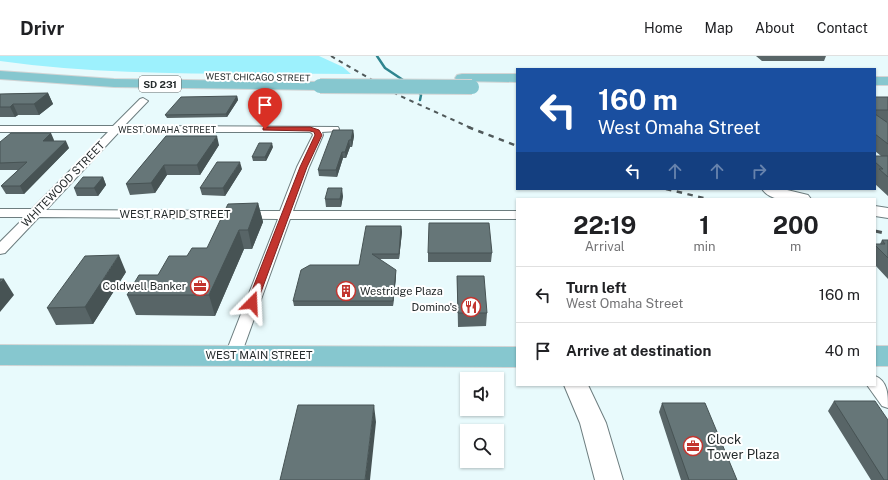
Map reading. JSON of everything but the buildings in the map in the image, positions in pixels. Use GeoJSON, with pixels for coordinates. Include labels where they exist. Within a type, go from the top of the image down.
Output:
{"type":"FeatureCollection","features":[{"type":"Feature","properties":{"kind":"main road","name":"WEST CHICAGO STREET"},"geometry":{"type":"LineString","coordinates":[[0,65],[56,71],[127,75],[317,82]]}},
{"type":"Feature","properties":{"kind":"main road","name":"WEST CHICAGO STREET"},"geometry":{"type":"LineString","coordinates":[[0,75],[62,81],[122,84],[467,82],[516,78]]}},
{"type":"Feature","properties":{"kind":"main road"},"geometry":{"type":"LineString","coordinates":[[876,80],[888,80]]}},
{"type":"Feature","properties":{"kind":"main road","name":"WEST CHICAGO STREET"},"geometry":{"type":"LineString","coordinates":[[467,82],[516,87]]}},
{"type":"Feature","properties":{"kind":"main road"},"geometry":{"type":"LineString","coordinates":[[876,90],[888,90]]}},
{"type":"Feature","properties":{"kind":"main road","name":"WEST MAIN STREET"},"geometry":{"type":"LineString","coordinates":[[0,355],[516,357]]}},
{"type":"Feature","properties":{"kind":"main road"},"geometry":{"type":"LineString","coordinates":[[876,356],[888,356]]}},
{"type":"Feature","properties":{"kind":"street","name":"WHITEWOOD STREET"},"geometry":{"type":"LineString","coordinates":[[0,250],[143,101]]}},
{"type":"Feature","properties":{"kind":"street","name":"WEST OMAHA STREET"},"geometry":{"type":"LineString","coordinates":[[0,129],[334,129]]}},
{"type":"Feature","properties":{"kind":"street"},"geometry":{"type":"LineString","coordinates":[[233,355],[303,167],[318,135],[317,131],[310,129]]}},
{"type":"Feature","properties":{"kind":"street"},"geometry":{"type":"LineString","coordinates":[[772,190],[781,195],[797,198]]}},
{"type":"Feature","properties":{"kind":"street"},"geometry":{"type":"LineString","coordinates":[[876,211],[888,213]]}},
{"type":"Feature","properties":{"kind":"street","name":"WEST RAPID STREET"},"geometry":{"type":"LineString","coordinates":[[0,213],[516,215]]}},
{"type":"Feature","properties":{"kind":"street"},"geometry":{"type":"LineString","coordinates":[[876,384],[888,401]]}},
{"type":"Feature","properties":{"kind":"street"},"geometry":{"type":"LineString","coordinates":[[576,386],[593,423],[609,480]]}},
{"type":"Feature","properties":{"kind":"shaded area"},"geometry":{"type":"Polygon","coordinates":[[[0,56],[319,56],[343,67],[351,74],[219,74],[87,70],[0,61],[0,56]]]}},
{"type":"Feature","properties":{"kind":"waterway"},"geometry":{"type":"LineString","coordinates":[[377,56],[385,68],[406,82]]}},
{"type":"Feature","properties":{"kind":"waterway"},"geometry":{"type":"LineString","coordinates":[[418,91],[421,95],[420,100]]}},
{"type":"Feature","properties":{"kind":"railway"},"geometry":{"type":"LineString","coordinates":[[331,56],[398,95],[471,128]]}},
{"type":"Feature","properties":{"kind":"railway"},"geometry":{"type":"LineString","coordinates":[[468,127],[516,146]]}},
{"type":"Feature","properties":{"kind":"railway"},"geometry":{"type":"LineString","coordinates":[[670,190],[704,198]]}},
{"type":"Feature","properties":{"kind":"railway"},"geometry":{"type":"LineString","coordinates":[[876,231],[888,234]]}},
{"type":"Feature","properties":{"kind":"place","name":"Coldwell Banker"},"geometry":{"type":"Point","coordinates":[200,286]}},
{"type":"Feature","properties":{"kind":"place","name":"Westridge Plaza"},"geometry":{"type":"Point","coordinates":[346,291]}},
{"type":"Feature","properties":{"kind":"place","name":"Domino's"},"geometry":{"type":"Point","coordinates":[471,307]}},
{"type":"Feature","properties":{"kind":"place","name":"Clock Tower Plaza"},"geometry":{"type":"Point","coordinates":[693,446]}},
{"type":"Feature","properties":{"kind":"route"},"geometry":{"type":"LineString","coordinates":[[252,303],[303,167],[318,135],[317,131],[310,129],[265,129]]}}]}
